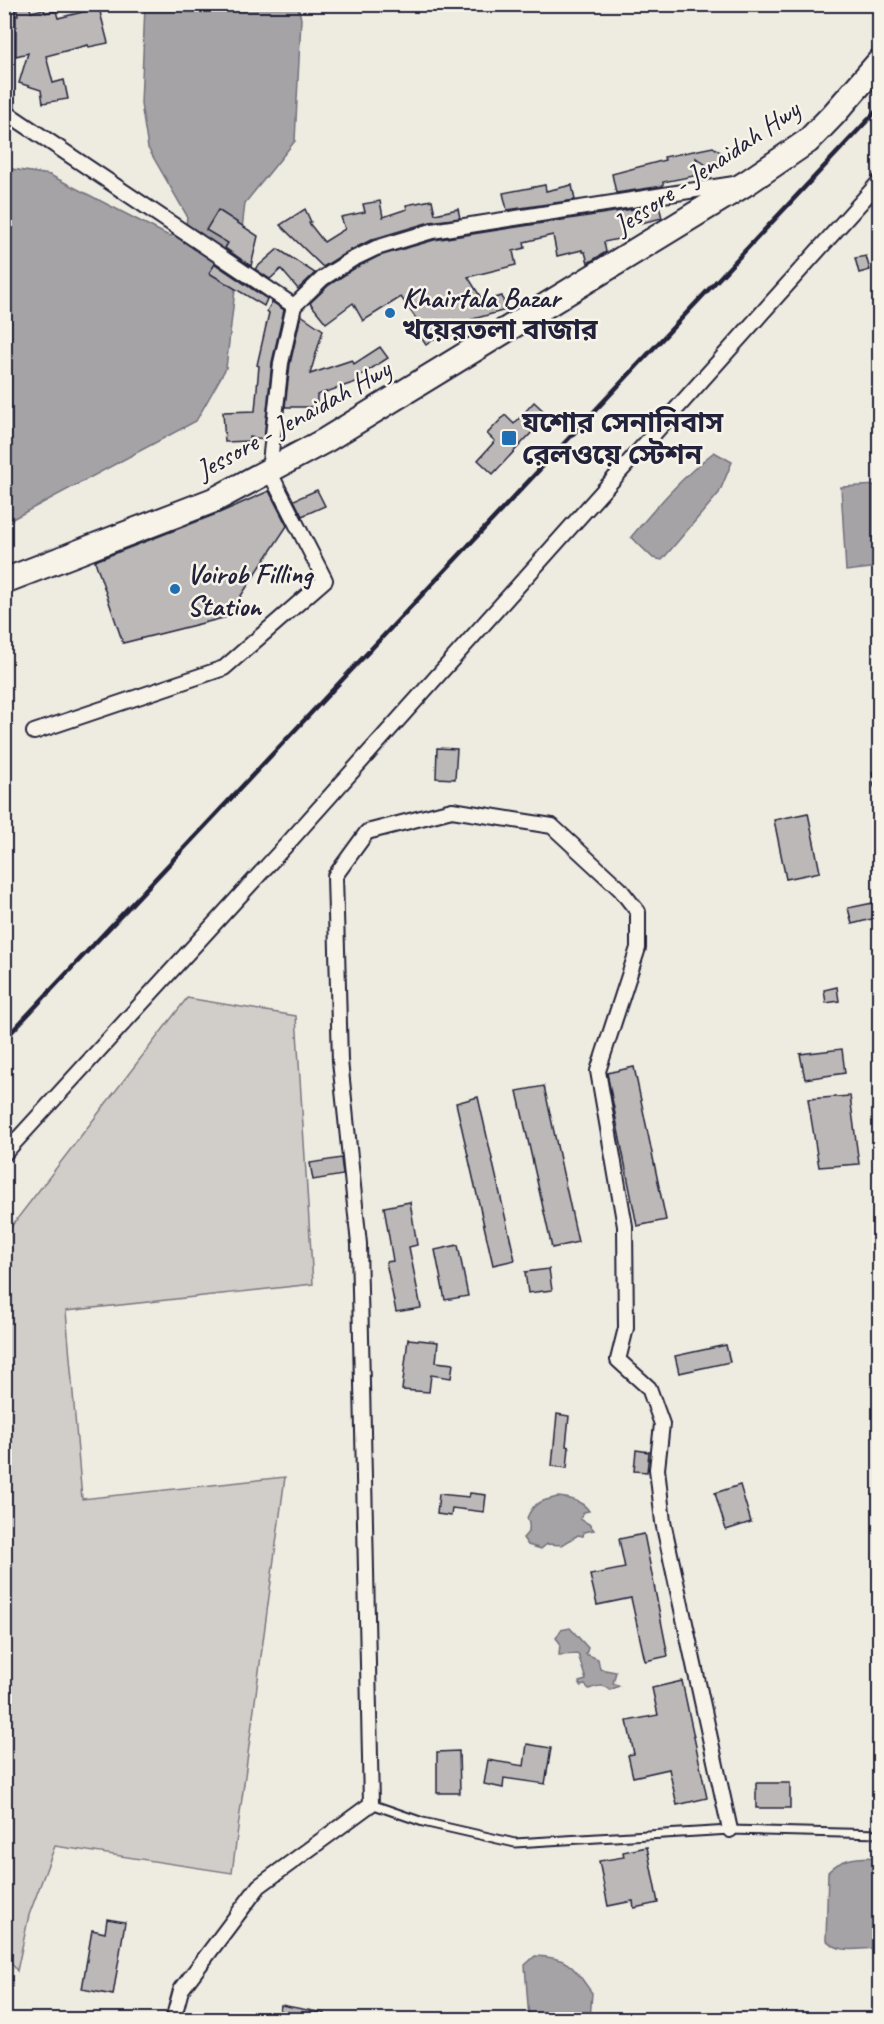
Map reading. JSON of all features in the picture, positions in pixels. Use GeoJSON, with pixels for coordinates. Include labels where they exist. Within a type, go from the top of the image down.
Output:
{"type":"FeatureCollection","features":[{"type":"Feature","properties":{"kind":"highway","name":"Jessore - Jenaidah Hwy"},"geometry":{"type":"LineString","coordinates":[[4,581],[214,500],[326,440],[748,182],[808,141],[879,61]]}},
{"type":"Feature","properties":{"kind":"street"},"geometry":{"type":"LineString","coordinates":[[7,4],[6,111],[294,306]]}},
{"type":"Feature","properties":{"kind":"street"},"geometry":{"type":"LineString","coordinates":[[4,1154],[289,842],[879,181]]}},
{"type":"Feature","properties":{"kind":"street"},"geometry":{"type":"LineString","coordinates":[[34,732],[224,668],[325,580],[269,471],[281,363],[294,306],[323,278],[351,260],[376,248],[432,231],[748,182]]}},
{"type":"Feature","properties":{"kind":"street"},"geometry":{"type":"LineString","coordinates":[[173,2019],[181,1990],[259,1886],[371,1804],[358,1244],[340,1061],[335,876],[367,832],[452,810],[552,826],[620,889],[638,912],[638,948],[598,1071],[625,1226],[626,1328],[618,1360],[649,1388],[662,1424],[657,1469],[663,1522],[730,1830]]}},
{"type":"Feature","properties":{"kind":"lane"},"geometry":{"type":"LineString","coordinates":[[371,1804],[423,1822],[515,1842],[730,1830],[879,1834]]}},
{"type":"Feature","properties":{"kind":"path"},"geometry":{"type":"LineString","coordinates":[[873,771],[879,836]]}},
{"type":"Feature","properties":{"kind":"shaded area"},"geometry":{"type":"Polygon","coordinates":[[[145,5],[298,5],[301,19],[295,141],[245,203],[226,368],[196,421],[5,523],[5,168],[50,175],[169,236],[177,234],[186,226],[187,216],[148,148],[141,104],[145,5]]]}},
{"type":"Feature","properties":{"kind":"shaded area"},"geometry":{"type":"Polygon","coordinates":[[[714,452],[732,462],[719,493],[662,560],[653,558],[631,537],[660,503],[714,452]]]}},
{"type":"Feature","properties":{"kind":"shaded area"},"geometry":{"type":"Polygon","coordinates":[[[879,485],[879,567],[846,571],[841,487],[879,485]]]}},
{"type":"Feature","properties":{"kind":"shaded area"},"geometry":{"type":"Polygon","coordinates":[[[187,998],[296,1016],[313,1284],[66,1311],[82,1499],[285,1477],[232,1873],[55,1846],[29,1915],[17,1971],[4,1952],[5,1247],[10,1228],[187,998]]]}},
{"type":"Feature","properties":{"kind":"shaded area"},"geometry":{"type":"Polygon","coordinates":[[[557,1497],[583,1504],[589,1511],[584,1512],[580,1519],[594,1530],[584,1532],[583,1536],[578,1535],[562,1545],[547,1544],[541,1549],[528,1545],[523,1538],[529,1528],[527,1518],[532,1508],[557,1497]]]}},
{"type":"Feature","properties":{"kind":"shaded area"},"geometry":{"type":"Polygon","coordinates":[[[570,1628],[588,1648],[586,1654],[598,1659],[600,1669],[616,1672],[613,1683],[619,1686],[610,1690],[603,1686],[589,1689],[585,1685],[580,1686],[579,1682],[586,1680],[578,1654],[559,1655],[560,1643],[556,1638],[561,1630],[570,1628]]]}},
{"type":"Feature","properties":{"kind":"shaded area"},"geometry":{"type":"Polygon","coordinates":[[[879,1857],[879,1948],[851,1950],[838,1948],[826,1940],[828,1872],[845,1860],[879,1857]]]}},
{"type":"Feature","properties":{"kind":"shaded area"},"geometry":{"type":"Polygon","coordinates":[[[535,1956],[563,1961],[575,1970],[592,1993],[590,2019],[529,2019],[525,1965],[535,1956]]]}},
{"type":"Feature","properties":{"kind":"building"},"geometry":{"type":"Polygon","coordinates":[[[16,4],[29,4],[31,12],[44,9],[45,13],[56,11],[58,18],[99,8],[108,43],[89,47],[88,45],[46,56],[53,83],[64,80],[68,99],[43,103],[41,90],[19,83],[28,53],[16,56],[16,15],[18,15],[16,4]]]}},
{"type":"Feature","properties":{"kind":"building"},"geometry":{"type":"Polygon","coordinates":[[[713,147],[723,154],[713,170],[696,158],[699,175],[663,182],[663,186],[616,193],[612,174],[665,160],[664,157],[713,147]]]}},
{"type":"Feature","properties":{"kind":"building"},"geometry":{"type":"Polygon","coordinates":[[[545,185],[546,191],[572,185],[575,200],[507,210],[503,193],[545,185]]]}},
{"type":"Feature","properties":{"kind":"building"},"geometry":{"type":"Polygon","coordinates":[[[432,200],[435,214],[458,209],[460,218],[430,222],[373,239],[323,267],[280,225],[305,209],[311,222],[309,223],[324,242],[345,229],[341,217],[365,212],[363,204],[380,201],[383,217],[407,209],[406,205],[432,200]]]}},
{"type":"Feature","properties":{"kind":"building"},"geometry":{"type":"Polygon","coordinates":[[[659,205],[662,218],[621,228],[623,238],[604,242],[606,252],[588,263],[585,252],[582,250],[557,256],[553,235],[524,242],[525,248],[513,251],[516,265],[468,277],[483,301],[502,296],[506,310],[459,323],[462,328],[451,336],[448,329],[426,345],[418,333],[424,330],[401,297],[363,321],[353,303],[326,323],[310,303],[329,285],[355,268],[379,256],[434,240],[659,205]]]}},
{"type":"Feature","properties":{"kind":"building"},"geometry":{"type":"Polygon","coordinates":[[[218,210],[258,236],[251,266],[225,248],[228,243],[206,230],[218,210]]]}},
{"type":"Feature","properties":{"kind":"building"},"geometry":{"type":"Polygon","coordinates":[[[278,249],[315,273],[298,289],[281,269],[270,279],[255,269],[278,249]]]}},
{"type":"Feature","properties":{"kind":"building"},"geometry":{"type":"Polygon","coordinates":[[[866,256],[870,270],[859,273],[855,258],[866,256]]]}},
{"type":"Feature","properties":{"kind":"building"},"geometry":{"type":"Polygon","coordinates":[[[215,264],[267,299],[264,306],[209,273],[215,264]]]}},
{"type":"Feature","properties":{"kind":"building"},"geometry":{"type":"Polygon","coordinates":[[[272,302],[284,310],[272,362],[264,439],[250,437],[250,441],[225,442],[223,412],[255,411],[259,366],[257,365],[269,313],[267,311],[272,302]]]}},
{"type":"Feature","properties":{"kind":"building"},"geometry":{"type":"Polygon","coordinates":[[[301,315],[323,330],[310,374],[352,360],[354,364],[380,347],[388,358],[358,377],[359,381],[317,395],[317,407],[285,407],[290,364],[301,315]]]}},
{"type":"Feature","properties":{"kind":"building","name":"যশোর সেনানিবাস রেলওয়ে স্টেশন"},"geometry":{"type":"Polygon","coordinates":[[[534,402],[548,415],[493,474],[478,460],[495,441],[487,434],[505,415],[514,424],[534,402]]]}},
{"type":"Feature","properties":{"kind":"building"},"geometry":{"type":"Polygon","coordinates":[[[317,490],[325,506],[302,516],[294,500],[317,490]]]}},
{"type":"Feature","properties":{"kind":"building","name":"Voirob Filling Station"},"geometry":{"type":"Polygon","coordinates":[[[269,491],[287,526],[227,617],[123,643],[95,561],[269,491]]]}},
{"type":"Feature","properties":{"kind":"building"},"geometry":{"type":"Polygon","coordinates":[[[437,748],[457,749],[455,779],[436,778],[437,748]]]}},
{"type":"Feature","properties":{"kind":"building"},"geometry":{"type":"Polygon","coordinates":[[[808,813],[820,872],[786,879],[774,820],[808,813]]]}},
{"type":"Feature","properties":{"kind":"building"},"geometry":{"type":"Polygon","coordinates":[[[873,903],[876,918],[852,924],[848,908],[873,903]]]}},
{"type":"Feature","properties":{"kind":"building"},"geometry":{"type":"Polygon","coordinates":[[[837,987],[839,1001],[826,1003],[824,990],[837,987]]]}},
{"type":"Feature","properties":{"kind":"building"},"geometry":{"type":"Polygon","coordinates":[[[842,1049],[845,1073],[805,1079],[800,1054],[842,1049]]]}},
{"type":"Feature","properties":{"kind":"building"},"geometry":{"type":"Polygon","coordinates":[[[634,1067],[666,1220],[637,1226],[607,1073],[634,1067]]]}},
{"type":"Feature","properties":{"kind":"building"},"geometry":{"type":"Polygon","coordinates":[[[544,1086],[578,1242],[552,1248],[517,1091],[544,1086]]]}},
{"type":"Feature","properties":{"kind":"building"},"geometry":{"type":"Polygon","coordinates":[[[850,1096],[859,1164],[819,1167],[808,1099],[850,1096]]]}},
{"type":"Feature","properties":{"kind":"building"},"geometry":{"type":"Polygon","coordinates":[[[478,1097],[515,1260],[493,1265],[456,1103],[478,1097]]]}},
{"type":"Feature","properties":{"kind":"building"},"geometry":{"type":"Polygon","coordinates":[[[341,1158],[343,1175],[313,1180],[310,1163],[341,1158]]]}},
{"type":"Feature","properties":{"kind":"building"},"geometry":{"type":"Polygon","coordinates":[[[410,1202],[417,1245],[409,1247],[421,1308],[396,1312],[386,1262],[393,1261],[384,1207],[410,1202]]]}},
{"type":"Feature","properties":{"kind":"building"},"geometry":{"type":"Polygon","coordinates":[[[458,1245],[468,1296],[445,1300],[435,1250],[458,1245]]]}},
{"type":"Feature","properties":{"kind":"building"},"geometry":{"type":"Polygon","coordinates":[[[549,1269],[552,1290],[528,1293],[525,1272],[549,1269]]]}},
{"type":"Feature","properties":{"kind":"building"},"geometry":{"type":"Polygon","coordinates":[[[408,1339],[438,1342],[436,1362],[453,1364],[451,1378],[431,1375],[429,1392],[402,1390],[408,1339]]]}},
{"type":"Feature","properties":{"kind":"building"},"geometry":{"type":"Polygon","coordinates":[[[726,1345],[730,1362],[679,1373],[675,1356],[726,1345]]]}},
{"type":"Feature","properties":{"kind":"building"},"geometry":{"type":"Polygon","coordinates":[[[557,1414],[569,1416],[566,1446],[569,1447],[567,1468],[552,1466],[557,1414]]]}},
{"type":"Feature","properties":{"kind":"building"},"geometry":{"type":"Polygon","coordinates":[[[636,1450],[649,1452],[647,1472],[634,1471],[636,1450]]]}},
{"type":"Feature","properties":{"kind":"building"},"geometry":{"type":"Polygon","coordinates":[[[740,1485],[751,1522],[726,1530],[715,1493],[740,1485]]]}},
{"type":"Feature","properties":{"kind":"building"},"geometry":{"type":"Polygon","coordinates":[[[470,1493],[486,1495],[484,1512],[452,1508],[451,1516],[437,1514],[439,1494],[469,1497],[470,1493]]]}},
{"type":"Feature","properties":{"kind":"building"},"geometry":{"type":"Polygon","coordinates":[[[644,1534],[668,1656],[645,1661],[631,1598],[597,1605],[590,1575],[625,1568],[619,1539],[644,1534]]]}},
{"type":"Feature","properties":{"kind":"building"},"geometry":{"type":"Polygon","coordinates":[[[682,1681],[707,1798],[677,1805],[669,1769],[633,1777],[628,1755],[634,1754],[627,1721],[658,1715],[652,1688],[682,1681]]]}},
{"type":"Feature","properties":{"kind":"building"},"geometry":{"type":"Polygon","coordinates":[[[527,1744],[551,1748],[545,1784],[504,1778],[503,1788],[484,1784],[488,1760],[524,1766],[527,1744]]]}},
{"type":"Feature","properties":{"kind":"building"},"geometry":{"type":"Polygon","coordinates":[[[459,1751],[460,1793],[437,1793],[437,1752],[459,1751]]]}},
{"type":"Feature","properties":{"kind":"building"},"geometry":{"type":"Polygon","coordinates":[[[756,1783],[790,1783],[790,1808],[756,1808],[756,1783]]]}},
{"type":"Feature","properties":{"kind":"building"},"geometry":{"type":"Polygon","coordinates":[[[647,1847],[658,1903],[634,1908],[633,1901],[608,1906],[599,1861],[624,1857],[623,1852],[647,1847]]]}},
{"type":"Feature","properties":{"kind":"building"},"geometry":{"type":"Polygon","coordinates":[[[107,1919],[125,1922],[113,1995],[82,1989],[92,1930],[105,1933],[107,1919]]]}},
{"type":"Feature","properties":{"kind":"building"},"geometry":{"type":"Polygon","coordinates":[[[281,2005],[324,2013],[324,2019],[279,2019],[281,2005]]]}},
{"type":"Feature","properties":{"kind":"railway"},"geometry":{"type":"LineString","coordinates":[[4,1040],[880,107]]}},
{"type":"Feature","properties":{"kind":"place","name":"Khairtala Bazar খয়েরতলা বাজার"},"geometry":{"type":"Point","coordinates":[390,313]}},
{"type":"Feature","properties":{"kind":"place","name":"যশোর সেনানিবাস রেলওয়ে স্টেশন"},"geometry":{"type":"Point","coordinates":[509,438]}},
{"type":"Feature","properties":{"kind":"place","name":"Voirob Filling Station"},"geometry":{"type":"Point","coordinates":[175,589]}}]}
